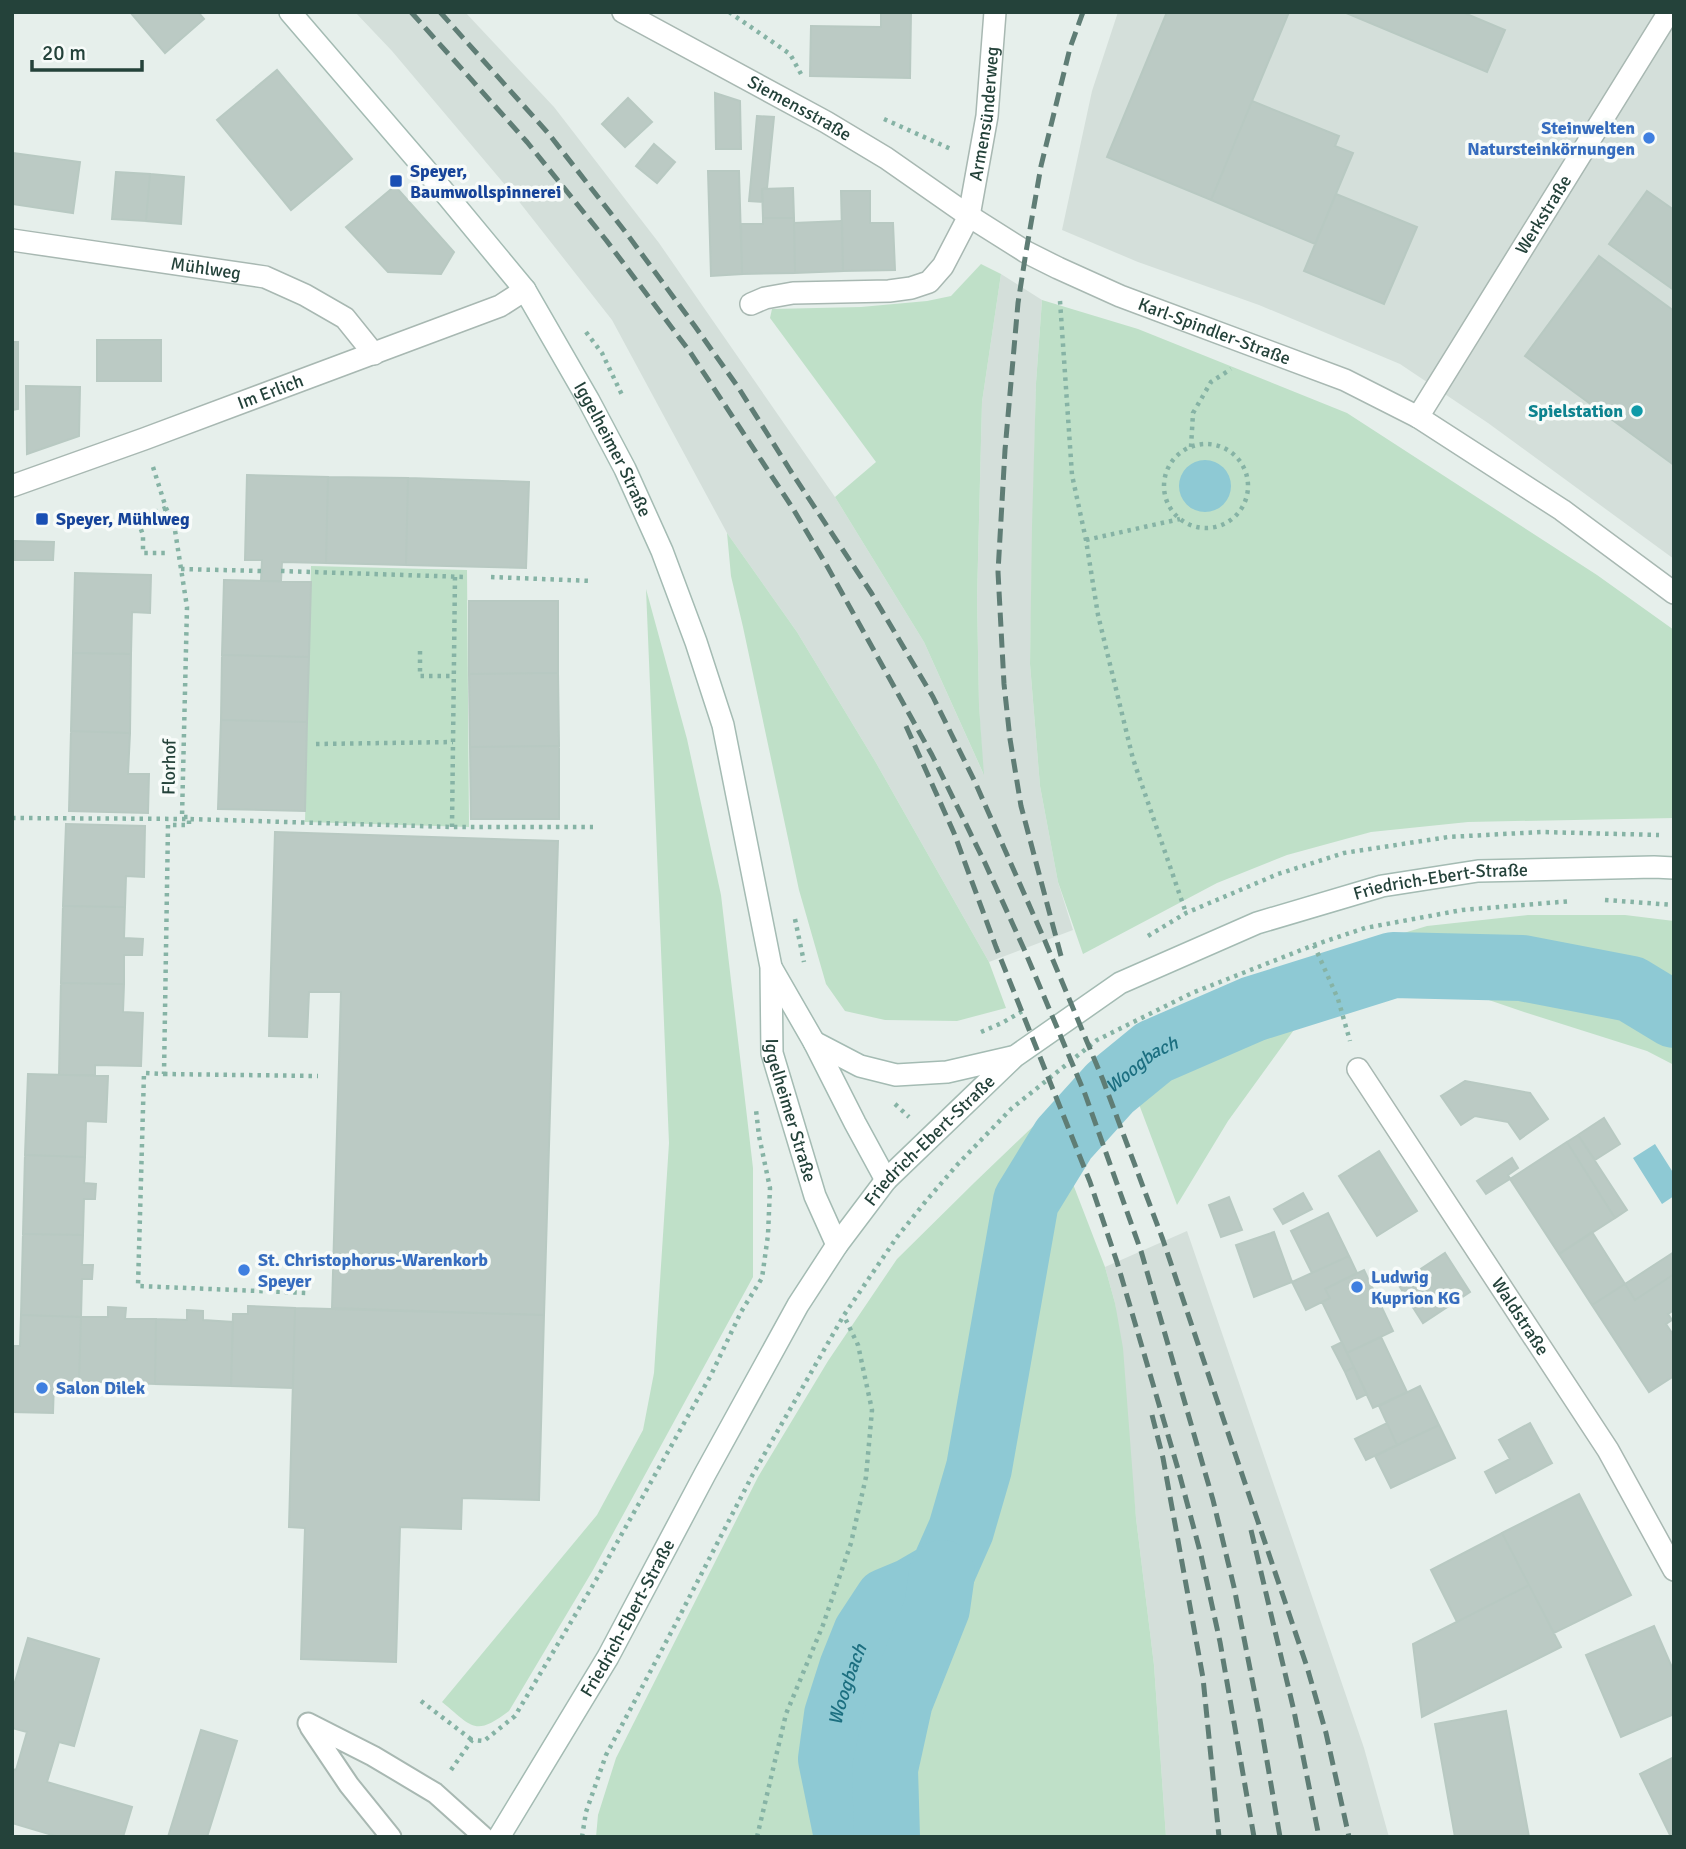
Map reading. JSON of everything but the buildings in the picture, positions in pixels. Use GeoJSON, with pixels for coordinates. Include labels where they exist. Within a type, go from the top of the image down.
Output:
{"type":"FeatureCollection","features":[{"type":"Feature","properties":{"kind":"street","name":"Iggelheimer Straße"},"geometry":{"type":"LineString","coordinates":[[290,12],[425,169],[524,290],[625,469],[662,551],[723,725],[771,967],[772,1053],[815,1196],[837,1245]]}},
{"type":"Feature","properties":{"kind":"street","name":"Siemensstraße"},"geometry":{"type":"LineString","coordinates":[[623,12],[826,122],[886,158],[969,216]]}},
{"type":"Feature","properties":{"kind":"street","name":"Armensünderweg"},"geometry":{"type":"LineString","coordinates":[[969,216],[987,116],[995,12]]}},
{"type":"Feature","properties":{"kind":"street","name":"Werkstraße"},"geometry":{"type":"LineString","coordinates":[[1418,417],[1669,12]]}},
{"type":"Feature","properties":{"kind":"street","name":"Karl-Spindler-Straße"},"geometry":{"type":"LineString","coordinates":[[969,216],[1026,252],[1120,296],[1345,380],[1418,417],[1562,510],[1674,593]]}},
{"type":"Feature","properties":{"kind":"street"},"geometry":{"type":"LineString","coordinates":[[751,304],[765,298],[793,293],[890,291],[929,282],[943,267],[969,216]]}},
{"type":"Feature","properties":{"kind":"street","name":"Mühlweg"},"geometry":{"type":"LineString","coordinates":[[12,240],[265,278],[305,295],[345,318],[374,354]]}},
{"type":"Feature","properties":{"kind":"street","name":"Im Erlich"},"geometry":{"type":"LineString","coordinates":[[12,486],[500,306],[524,290]]}},
{"type":"Feature","properties":{"kind":"street","name":"Friedrich-Ebert-Straße"},"geometry":{"type":"LineString","coordinates":[[499,1837],[608,1657],[792,1317],[837,1245],[886,1180],[1014,1057],[1120,982],[1257,923],[1382,886],[1478,871],[1674,868]]}},
{"type":"Feature","properties":{"kind":"street","name":"Iggelheimer Straße"},"geometry":{"type":"LineString","coordinates":[[771,967],[814,1042],[886,1180]]}},
{"type":"Feature","properties":{"kind":"street"},"geometry":{"type":"LineString","coordinates":[[814,1042],[860,1066],[896,1075],[947,1072],[1014,1057]]}},
{"type":"Feature","properties":{"kind":"street","name":"Waldstraße"},"geometry":{"type":"LineString","coordinates":[[1358,1069],[1608,1450],[1674,1570]]}},
{"type":"Feature","properties":{"kind":"lane"},"geometry":{"type":"LineString","coordinates":[[391,1837],[349,1785],[308,1723],[373,1756],[435,1793],[484,1837]]}},
{"type":"Feature","properties":{"kind":"path"},"geometry":{"type":"LineString","coordinates":[[729,12],[790,54],[804,81]]}},
{"type":"Feature","properties":{"kind":"path"},"geometry":{"type":"LineString","coordinates":[[884,119],[979,162]]}},
{"type":"Feature","properties":{"kind":"path"},"geometry":{"type":"LineString","coordinates":[[1058,268],[1072,475],[1098,615],[1133,759],[1186,913]]}},
{"type":"Feature","properties":{"kind":"path"},"geometry":{"type":"LineString","coordinates":[[585,331],[602,353],[626,403]]}},
{"type":"Feature","properties":{"kind":"path"},"geometry":{"type":"LineString","coordinates":[[1191,447],[1193,413],[1211,382],[1263,348]]}},
{"type":"Feature","properties":{"kind":"path","name":"Florhof"},"geometry":{"type":"LineString","coordinates":[[144,439],[166,508],[174,524],[187,607],[181,817],[189,817],[189,825],[168,825],[164,1073]]}},
{"type":"Feature","properties":{"kind":"path"},"geometry":{"type":"LineString","coordinates":[[1216,445],[1233,453],[1247,472],[1249,487],[1244,507],[1231,521],[1202,528],[1180,519],[1166,500],[1165,475],[1173,459],[1191,447],[1216,445]]}},
{"type":"Feature","properties":{"kind":"path"},"geometry":{"type":"LineString","coordinates":[[166,508],[137,518],[143,535],[143,553],[169,553]]}},
{"type":"Feature","properties":{"kind":"path"},"geometry":{"type":"LineString","coordinates":[[1086,540],[1180,519]]}},
{"type":"Feature","properties":{"kind":"path"},"geometry":{"type":"LineString","coordinates":[[181,569],[262,571]]}},
{"type":"Feature","properties":{"kind":"path"},"geometry":{"type":"LineString","coordinates":[[281,571],[466,577]]}},
{"type":"Feature","properties":{"kind":"path"},"geometry":{"type":"LineString","coordinates":[[452,827],[456,576]]}},
{"type":"Feature","properties":{"kind":"path"},"geometry":{"type":"LineString","coordinates":[[491,578],[592,580]]}},
{"type":"Feature","properties":{"kind":"path"},"geometry":{"type":"LineString","coordinates":[[419,651],[420,676],[454,676]]}},
{"type":"Feature","properties":{"kind":"path"},"geometry":{"type":"LineString","coordinates":[[316,744],[453,742]]}},
{"type":"Feature","properties":{"kind":"path"},"geometry":{"type":"LineString","coordinates":[[12,818],[189,819],[452,827],[593,827]]}},
{"type":"Feature","properties":{"kind":"path"},"geometry":{"type":"LineString","coordinates":[[1140,940],[1186,913],[1278,874],[1344,853],[1448,837],[1541,832],[1661,835]]}},
{"type":"Feature","properties":{"kind":"path"},"geometry":{"type":"LineString","coordinates":[[583,1837],[586,1812],[606,1755],[753,1474],[844,1315],[897,1237],[957,1165],[1011,1109],[1097,1040],[1192,993],[1314,945],[1365,928],[1462,910],[1580,900]]}},
{"type":"Feature","properties":{"kind":"path"},"geometry":{"type":"LineString","coordinates":[[1593,900],[1674,905]]}},
{"type":"Feature","properties":{"kind":"path"},"geometry":{"type":"LineString","coordinates":[[793,914],[805,964]]}},
{"type":"Feature","properties":{"kind":"path"},"geometry":{"type":"LineString","coordinates":[[1314,945],[1338,999],[1358,1069]]}},
{"type":"Feature","properties":{"kind":"path"},"geometry":{"type":"LineString","coordinates":[[970,1036],[1002,1023],[1037,1003]]}},
{"type":"Feature","properties":{"kind":"path"},"geometry":{"type":"LineString","coordinates":[[308,1293],[138,1286],[144,1073],[318,1076]]}},
{"type":"Feature","properties":{"kind":"path"},"geometry":{"type":"LineString","coordinates":[[421,1701],[472,1740],[484,1741],[515,1716],[596,1580],[762,1278],[768,1236],[770,1188],[758,1136],[756,1109]]}},
{"type":"Feature","properties":{"kind":"path"},"geometry":{"type":"LineString","coordinates":[[757,1837],[786,1714],[823,1625],[847,1555],[866,1477],[872,1410],[858,1345],[844,1315]]}},
{"type":"Feature","properties":{"kind":"path"},"geometry":{"type":"LineString","coordinates":[[435,1793],[472,1740]]}},
{"type":"Feature","properties":{"kind":"shaded area"},"geometry":{"type":"Polygon","coordinates":[[[355,12],[465,12],[554,107],[659,243],[835,497],[924,642],[983,773],[977,599],[982,402],[1001,274],[1042,300],[1036,383],[1030,664],[1040,786],[1058,882],[1073,930],[989,962],[875,761],[797,632],[727,533],[612,320],[517,199],[392,51],[355,12]]]}},
{"type":"Feature","properties":{"kind":"shaded area"},"geometry":{"type":"Polygon","coordinates":[[[1118,12],[1674,12],[1674,559],[1488,423],[1400,364],[1259,305],[1138,262],[1062,230],[1092,91],[1118,12]]]}},
{"type":"Feature","properties":{"kind":"shaded area"},"geometry":{"type":"Polygon","coordinates":[[[1187,1231],[1364,1748],[1389,1837],[1166,1837],[1154,1665],[1136,1518],[1115,1303],[1105,1267],[1187,1231]]]}},
{"type":"Feature","properties":{"kind":"green space"},"geometry":{"type":"Polygon","coordinates":[[[981,264],[1001,274],[982,402],[977,599],[979,705],[984,775],[924,642],[835,497],[876,462],[770,318],[772,309],[861,307],[951,296],[981,264]]]}},
{"type":"Feature","properties":{"kind":"green space"},"geometry":{"type":"Polygon","coordinates":[[[1042,300],[1138,329],[1347,413],[1597,575],[1674,630],[1674,818],[1468,822],[1371,832],[1287,855],[1217,883],[1083,954],[1058,882],[1040,786],[1030,664],[1036,383],[1042,300]]]}},
{"type":"Feature","properties":{"kind":"green space"},"geometry":{"type":"Polygon","coordinates":[[[727,533],[797,632],[875,761],[989,962],[1006,1008],[957,1021],[885,1020],[845,1011],[826,984],[799,890],[731,576],[727,533]]]}},
{"type":"Feature","properties":{"kind":"green space"},"geometry":{"type":"Polygon","coordinates":[[[311,566],[467,570],[469,827],[305,822],[311,566]]]}},
{"type":"Feature","properties":{"kind":"green space"},"geometry":{"type":"Polygon","coordinates":[[[646,589],[687,739],[721,895],[753,1168],[753,1277],[593,1570],[509,1711],[488,1724],[474,1726],[442,1702],[597,1515],[643,1430],[654,1373],[669,1143],[646,589]]]}},
{"type":"Feature","properties":{"kind":"green space"},"geometry":{"type":"Polygon","coordinates":[[[1528,915],[1625,915],[1674,921],[1674,1065],[1647,1051],[1439,983],[1374,985],[1311,1012],[1296,1027],[1228,1121],[1177,1205],[1117,1046],[1249,984],[1337,953],[1427,926],[1528,915]]]}},
{"type":"Feature","properties":{"kind":"green space"},"geometry":{"type":"Polygon","coordinates":[[[1046,1114],[1105,1267],[1123,1348],[1136,1518],[1154,1665],[1166,1837],[596,1837],[598,1815],[616,1758],[758,1477],[828,1361],[897,1259],[1046,1114]]]}},
{"type":"Feature","properties":{"kind":"water"},"geometry":{"type":"Polygon","coordinates":[[[1205,460],[1215,462],[1223,468],[1229,476],[1229,496],[1223,504],[1215,510],[1205,512],[1195,510],[1187,504],[1181,496],[1179,486],[1181,476],[1187,468],[1195,462],[1205,460]]]}},
{"type":"Feature","properties":{"kind":"water"},"geometry":{"type":"Polygon","coordinates":[[[1655,1144],[1674,1174],[1674,1196],[1662,1204],[1633,1158],[1655,1144]]]}},
{"type":"Feature","properties":{"kind":"waterway","name":"Woogbach"},"geometry":{"type":"LineString","coordinates":[[847,1837],[831,1759],[837,1715],[852,1668],[866,1633],[887,1601],[942,1573],[961,1530],[979,1468],[1026,1201],[1064,1139],[1110,1088],[1154,1052],[1253,1009],[1393,965],[1522,968],[1631,989],[1674,1015]]}},
{"type":"Feature","properties":{"kind":"waterway","name":"Woogbach"},"geometry":{"type":"LineString","coordinates":[[887,1837],[885,1769],[900,1701],[937,1608],[942,1573]]}},
{"type":"Feature","properties":{"kind":"railway"},"geometry":{"type":"LineString","coordinates":[[411,12],[527,142],[606,240],[690,352],[792,507],[827,566],[932,755],[985,863],[1085,1094],[1141,1251],[1213,1500],[1234,1587],[1280,1837]]}},
{"type":"Feature","properties":{"kind":"railway"},"geometry":{"type":"LineString","coordinates":[[440,12],[548,133],[694,325],[738,387],[872,594],[933,697],[975,782],[1045,941],[1103,1080],[1163,1240],[1307,1667],[1326,1733],[1349,1837]]}},
{"type":"Feature","properties":{"kind":"railway"},"geometry":{"type":"LineString","coordinates":[[1061,956],[1021,806],[1010,739],[998,572],[1018,303],[1041,166],[1070,48],[1083,12]]}},
{"type":"Feature","properties":{"kind":"railway"},"geometry":{"type":"LineString","coordinates":[[906,726],[954,833],[996,947],[1090,1182],[1117,1262],[1201,1555],[1220,1642],[1254,1837]]}},
{"type":"Feature","properties":{"kind":"railway"},"geometry":{"type":"LineString","coordinates":[[1152,1415],[1163,1458],[1203,1678],[1219,1837]]}},
{"type":"Feature","properties":{"kind":"railway"},"geometry":{"type":"LineString","coordinates":[[1251,1530],[1294,1711],[1319,1837]]}},
{"type":"Feature","properties":{"kind":"place","name":"Steinwelten Natursteinkörnungen"},"geometry":{"type":"Point","coordinates":[1649,138]}},
{"type":"Feature","properties":{"kind":"place","name":"Speyer, Baumwollspinnerei"},"geometry":{"type":"Point","coordinates":[396,181]}},
{"type":"Feature","properties":{"kind":"place","name":"Spielstation"},"geometry":{"type":"Point","coordinates":[1637,411]}},
{"type":"Feature","properties":{"kind":"place","name":"Speyer, Mühlweg"},"geometry":{"type":"Point","coordinates":[42,519]}},
{"type":"Feature","properties":{"kind":"place","name":"St. Christophorus-Warenkorb Speyer"},"geometry":{"type":"Point","coordinates":[244,1270]}},
{"type":"Feature","properties":{"kind":"place","name":"Ludwig Kuprion KG"},"geometry":{"type":"Point","coordinates":[1357,1287]}},
{"type":"Feature","properties":{"kind":"place","name":"Salon Dilek"},"geometry":{"type":"Point","coordinates":[42,1388]}}]}
